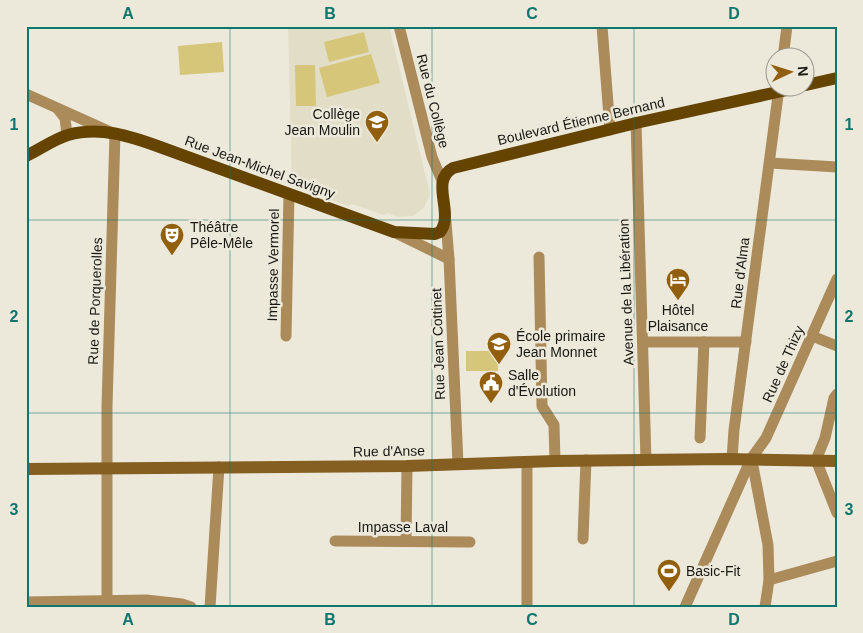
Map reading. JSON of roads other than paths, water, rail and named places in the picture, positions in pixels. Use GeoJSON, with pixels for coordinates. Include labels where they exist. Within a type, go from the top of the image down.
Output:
{"type":"FeatureCollection","features":[{"type":"Feature","properties":{"kind":"main road"},"geometry":{"type":"LineString","coordinates":[[816,83],[837,78]]}},
{"type":"Feature","properties":{"kind":"main road","name":"Boulevard Étienne Bernand"},"geometry":{"type":"LineString","coordinates":[[442,181],[448,171],[458,167],[766,92]]}},
{"type":"Feature","properties":{"kind":"main road","name":"Rue Jean-Michel Savigny"},"geometry":{"type":"LineString","coordinates":[[26,156],[67,136],[97,131],[142,140],[394,232],[430,234],[440,232],[446,222]]}},
{"type":"Feature","properties":{"kind":"main road"},"geometry":{"type":"LineString","coordinates":[[442,181],[446,222]]}},
{"type":"Feature","properties":{"kind":"main road","name":"Rue d'Anse"},"geometry":{"type":"LineString","coordinates":[[26,469],[407,466],[586,460],[751,459],[837,461]]}},
{"type":"Feature","properties":{"kind":"street","name":"Rue du Collège"},"geometry":{"type":"LineString","coordinates":[[399,26],[432,157],[442,181]]}},
{"type":"Feature","properties":{"kind":"street"},"geometry":{"type":"LineString","coordinates":[[602,26],[610,130]]}},
{"type":"Feature","properties":{"kind":"street"},"geometry":{"type":"LineString","coordinates":[[784,48],[787,26]]}},
{"type":"Feature","properties":{"kind":"street","name":"Rue Jean-Michel Savigny"},"geometry":{"type":"LineString","coordinates":[[26,94],[115,134]]}},
{"type":"Feature","properties":{"kind":"street","name":"Rue d'Alma"},"geometry":{"type":"LineString","coordinates":[[732,459],[778,98]]}},
{"type":"Feature","properties":{"kind":"street"},"geometry":{"type":"LineString","coordinates":[[56,107],[65,118],[67,136]]}},
{"type":"Feature","properties":{"kind":"street","name":"Rue Jean-Michel Savigny"},"geometry":{"type":"LineString","coordinates":[[56,107],[72,119],[80,133]]}},
{"type":"Feature","properties":{"kind":"street","name":"Avenue de la Libération"},"geometry":{"type":"LineString","coordinates":[[636,123],[646,460]]}},
{"type":"Feature","properties":{"kind":"street","name":"Rue de Porquerolles"},"geometry":{"type":"LineString","coordinates":[[107,600],[107,406],[115,134]]}},
{"type":"Feature","properties":{"kind":"street"},"geometry":{"type":"LineString","coordinates":[[770,162],[837,166]]}},
{"type":"Feature","properties":{"kind":"street","name":"Impasse Vermorel"},"geometry":{"type":"LineString","coordinates":[[286,336],[289,194]]}},
{"type":"Feature","properties":{"kind":"street","name":"Rue Jean Cottinet"},"geometry":{"type":"LineString","coordinates":[[446,222],[458,464]]}},
{"type":"Feature","properties":{"kind":"street","name":"Rue Jean-Michel Savigny"},"geometry":{"type":"LineString","coordinates":[[394,232],[449,259]]}},
{"type":"Feature","properties":{"kind":"street"},"geometry":{"type":"LineString","coordinates":[[539,257],[542,406],[554,426],[554,461]]}},
{"type":"Feature","properties":{"kind":"street","name":"Rue de Thizy"},"geometry":{"type":"LineString","coordinates":[[685,607],[751,459],[766,438],[834,292],[837,279]]}},
{"type":"Feature","properties":{"kind":"street"},"geometry":{"type":"LineString","coordinates":[[812,336],[837,346]]}},
{"type":"Feature","properties":{"kind":"street"},"geometry":{"type":"LineString","coordinates":[[643,342],[746,342]]}},
{"type":"Feature","properties":{"kind":"street"},"geometry":{"type":"LineString","coordinates":[[700,438],[704,342]]}},
{"type":"Feature","properties":{"kind":"street"},"geometry":{"type":"LineString","coordinates":[[837,394],[834,398],[825,438],[816,460],[837,513]]}},
{"type":"Feature","properties":{"kind":"street"},"geometry":{"type":"LineString","coordinates":[[751,459],[768,545],[769,580],[765,607]]}},
{"type":"Feature","properties":{"kind":"street"},"geometry":{"type":"LineString","coordinates":[[583,539],[586,460]]}},
{"type":"Feature","properties":{"kind":"street"},"geometry":{"type":"LineString","coordinates":[[527,462],[527,607]]}},
{"type":"Feature","properties":{"kind":"street"},"geometry":{"type":"LineString","coordinates":[[406,541],[407,466]]}},
{"type":"Feature","properties":{"kind":"street"},"geometry":{"type":"LineString","coordinates":[[210,607],[208,556],[219,467]]}},
{"type":"Feature","properties":{"kind":"street","name":"Impasse Laval"},"geometry":{"type":"LineString","coordinates":[[335,541],[470,542]]}},
{"type":"Feature","properties":{"kind":"street"},"geometry":{"type":"LineString","coordinates":[[769,580],[837,561]]}},
{"type":"Feature","properties":{"kind":"street"},"geometry":{"type":"LineString","coordinates":[[26,602],[146,600],[182,604],[191,607]]}},
{"type":"Feature","properties":{"kind":"place","name":"Collège Jean Moulin"},"geometry":{"type":"Point","coordinates":[377,143]}},
{"type":"Feature","properties":{"kind":"place","name":"Théâtre Pêle-Mêle"},"geometry":{"type":"Point","coordinates":[172,256]}},
{"type":"Feature","properties":{"kind":"place","name":"Hôtel Plaisance"},"geometry":{"type":"Point","coordinates":[678,301]}},
{"type":"Feature","properties":{"kind":"place","name":"École primaire Jean Monnet"},"geometry":{"type":"Point","coordinates":[499,365]}},
{"type":"Feature","properties":{"kind":"place","name":"Salle d'Évolution"},"geometry":{"type":"Point","coordinates":[491,404]}},
{"type":"Feature","properties":{"kind":"place","name":"Basic-Fit"},"geometry":{"type":"Point","coordinates":[669,592]}}]}
